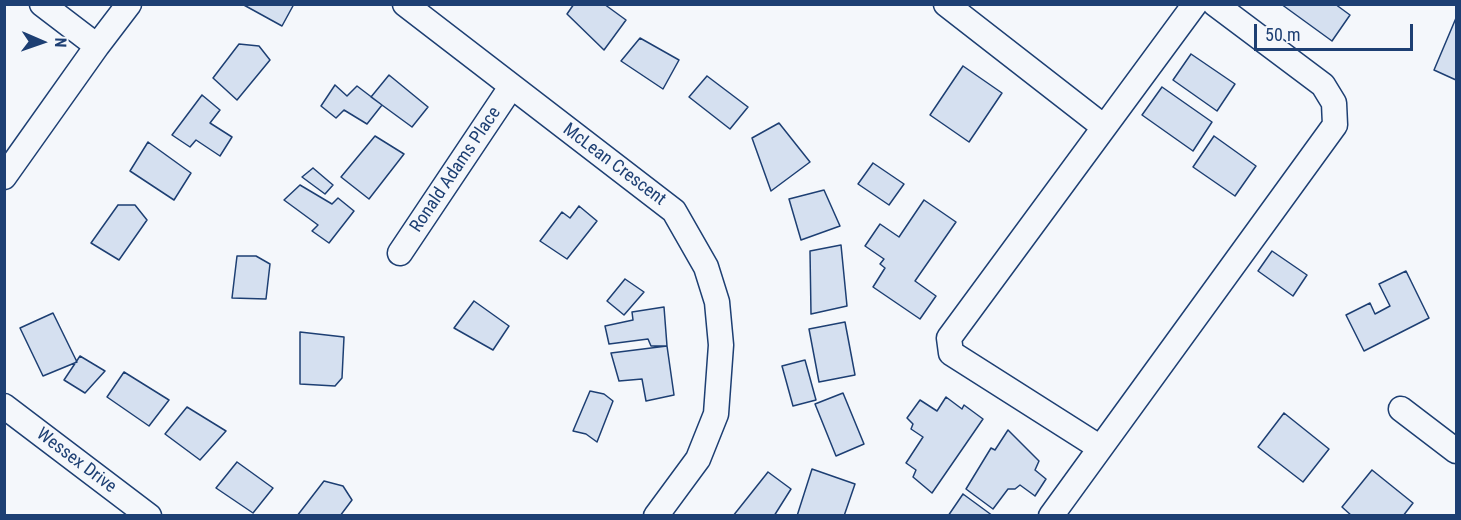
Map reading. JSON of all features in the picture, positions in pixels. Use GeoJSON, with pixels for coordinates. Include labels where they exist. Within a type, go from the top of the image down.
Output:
{"type":"FeatureCollection","features":[{"type":"Feature","properties":{"kind":"street"},"geometry":{"type":"LineString","coordinates":[[42,4],[97,46]]}},
{"type":"Feature","properties":{"kind":"street"},"geometry":{"type":"LineString","coordinates":[[4,177],[129,4]]}},
{"type":"Feature","properties":{"kind":"street","name":"McLean Crescent"},"geometry":{"type":"LineString","coordinates":[[405,4],[674,211],[706,267],[717,302],[721,345],[716,414],[698,459],[656,516]]}},
{"type":"Feature","properties":{"kind":"street"},"geometry":{"type":"LineString","coordinates":[[946,4],[1104,127]]}},
{"type":"Feature","properties":{"kind":"street"},"geometry":{"type":"LineString","coordinates":[[1099,447],[951,353],[949,338],[1195,4]]}},
{"type":"Feature","properties":{"kind":"street"},"geometry":{"type":"LineString","coordinates":[[1051,516],[1335,125],[1334,103],[1323,85],[1215,4]]}},
{"type":"Feature","properties":{"kind":"street","name":"Ronald Adams Place"},"geometry":{"type":"LineString","coordinates":[[400,253],[511,87]]}},
{"type":"Feature","properties":{"kind":"street","name":"Wessex Drive"},"geometry":{"type":"LineString","coordinates":[[4,406],[149,516]]}},
{"type":"Feature","properties":{"kind":"street"},"geometry":{"type":"LineString","coordinates":[[1401,409],[1456,451]]}},
{"type":"Feature","properties":{"kind":"building"},"geometry":{"type":"Polygon","coordinates":[[[242,4],[294,4],[282,26],[242,4]]]}},
{"type":"Feature","properties":{"kind":"building"},"geometry":{"type":"Polygon","coordinates":[[[574,4],[604,4],[626,20],[604,50],[567,14],[574,4]]]}},
{"type":"Feature","properties":{"kind":"building"},"geometry":{"type":"Polygon","coordinates":[[[1281,4],[1335,4],[1350,15],[1332,41],[1281,4]]]}},
{"type":"Feature","properties":{"kind":"building"},"geometry":{"type":"Polygon","coordinates":[[[1456,18],[1456,80],[1434,70],[1456,18]]]}},
{"type":"Feature","properties":{"kind":"building"},"geometry":{"type":"Polygon","coordinates":[[[640,38],[679,60],[663,89],[621,61],[640,38]]]}},
{"type":"Feature","properties":{"kind":"building"},"geometry":{"type":"Polygon","coordinates":[[[239,44],[259,46],[270,60],[237,100],[213,78],[239,44]]]}},
{"type":"Feature","properties":{"kind":"building"},"geometry":{"type":"Polygon","coordinates":[[[1191,54],[1235,84],[1217,111],[1173,80],[1191,54]]]}},
{"type":"Feature","properties":{"kind":"building"},"geometry":{"type":"Polygon","coordinates":[[[963,66],[1002,93],[969,142],[930,115],[963,66]]]}},
{"type":"Feature","properties":{"kind":"building"},"geometry":{"type":"Polygon","coordinates":[[[389,75],[428,107],[412,127],[371,97],[389,75]]]}},
{"type":"Feature","properties":{"kind":"building"},"geometry":{"type":"Polygon","coordinates":[[[707,76],[748,107],[730,129],[689,97],[707,76]]]}},
{"type":"Feature","properties":{"kind":"building"},"geometry":{"type":"Polygon","coordinates":[[[335,85],[347,96],[357,86],[382,105],[367,124],[344,110],[336,118],[321,106],[335,85]]]}},
{"type":"Feature","properties":{"kind":"building"},"geometry":{"type":"Polygon","coordinates":[[[1162,87],[1212,122],[1193,151],[1142,115],[1162,87]]]}},
{"type":"Feature","properties":{"kind":"building"},"geometry":{"type":"Polygon","coordinates":[[[202,95],[220,110],[210,123],[232,137],[220,156],[196,140],[190,147],[172,135],[202,95]]]}},
{"type":"Feature","properties":{"kind":"building"},"geometry":{"type":"Polygon","coordinates":[[[779,123],[810,162],[771,191],[752,138],[779,123]]]}},
{"type":"Feature","properties":{"kind":"building"},"geometry":{"type":"Polygon","coordinates":[[[375,136],[404,154],[369,199],[341,177],[375,136]]]}},
{"type":"Feature","properties":{"kind":"building"},"geometry":{"type":"Polygon","coordinates":[[[1214,136],[1256,166],[1235,196],[1193,167],[1214,136]]]}},
{"type":"Feature","properties":{"kind":"building"},"geometry":{"type":"Polygon","coordinates":[[[148,142],[191,173],[174,200],[130,171],[148,142]]]}},
{"type":"Feature","properties":{"kind":"building"},"geometry":{"type":"Polygon","coordinates":[[[873,163],[904,184],[889,205],[858,184],[873,163]]]}},
{"type":"Feature","properties":{"kind":"building"},"geometry":{"type":"Polygon","coordinates":[[[313,168],[333,185],[325,194],[302,177],[313,168]]]}},
{"type":"Feature","properties":{"kind":"building"},"geometry":{"type":"Polygon","coordinates":[[[300,185],[332,204],[338,198],[354,211],[329,243],[312,231],[318,225],[284,200],[300,185]]]}},
{"type":"Feature","properties":{"kind":"building"},"geometry":{"type":"Polygon","coordinates":[[[824,190],[840,226],[801,240],[789,199],[824,190]]]}},
{"type":"Feature","properties":{"kind":"building"},"geometry":{"type":"Polygon","coordinates":[[[924,200],[956,222],[915,281],[936,296],[920,319],[873,287],[885,268],[880,264],[884,259],[865,246],[880,224],[899,237],[924,200]]]}},
{"type":"Feature","properties":{"kind":"building"},"geometry":{"type":"Polygon","coordinates":[[[118,205],[135,205],[147,220],[119,260],[91,243],[118,205]]]}},
{"type":"Feature","properties":{"kind":"building"},"geometry":{"type":"Polygon","coordinates":[[[579,206],[597,221],[567,259],[540,241],[562,212],[570,218],[579,206]]]}},
{"type":"Feature","properties":{"kind":"building"},"geometry":{"type":"Polygon","coordinates":[[[841,245],[847,306],[811,314],[810,251],[841,245]]]}},
{"type":"Feature","properties":{"kind":"building"},"geometry":{"type":"Polygon","coordinates":[[[1272,251],[1307,275],[1293,296],[1258,271],[1272,251]]]}},
{"type":"Feature","properties":{"kind":"building"},"geometry":{"type":"Polygon","coordinates":[[[237,256],[256,256],[270,264],[266,299],[232,298],[237,256]]]}},
{"type":"Feature","properties":{"kind":"building"},"geometry":{"type":"Polygon","coordinates":[[[1406,271],[1429,318],[1364,351],[1346,315],[1370,303],[1375,314],[1390,306],[1379,284],[1406,271]]]}},
{"type":"Feature","properties":{"kind":"building"},"geometry":{"type":"Polygon","coordinates":[[[625,279],[644,292],[624,315],[607,301],[625,279]]]}},
{"type":"Feature","properties":{"kind":"building"},"geometry":{"type":"Polygon","coordinates":[[[474,301],[509,326],[493,350],[454,328],[474,301]]]}},
{"type":"Feature","properties":{"kind":"building"},"geometry":{"type":"Polygon","coordinates":[[[664,307],[667,346],[651,346],[648,339],[609,344],[605,326],[633,320],[632,312],[664,307]]]}},
{"type":"Feature","properties":{"kind":"building"},"geometry":{"type":"Polygon","coordinates":[[[53,313],[77,362],[43,376],[20,328],[53,313]]]}},
{"type":"Feature","properties":{"kind":"building"},"geometry":{"type":"Polygon","coordinates":[[[845,322],[855,375],[819,382],[809,329],[845,322]]]}},
{"type":"Feature","properties":{"kind":"building"},"geometry":{"type":"Polygon","coordinates":[[[300,332],[344,337],[342,378],[335,386],[300,384],[300,332]]]}},
{"type":"Feature","properties":{"kind":"building"},"geometry":{"type":"Polygon","coordinates":[[[667,346],[674,395],[646,401],[642,379],[619,381],[611,353],[667,346]]]}},
{"type":"Feature","properties":{"kind":"building"},"geometry":{"type":"Polygon","coordinates":[[[80,356],[105,371],[85,393],[64,380],[80,356]]]}},
{"type":"Feature","properties":{"kind":"building"},"geometry":{"type":"Polygon","coordinates":[[[805,360],[816,400],[793,406],[782,366],[805,360]]]}},
{"type":"Feature","properties":{"kind":"building"},"geometry":{"type":"Polygon","coordinates":[[[124,372],[169,400],[149,426],[107,397],[124,372]]]}},
{"type":"Feature","properties":{"kind":"building"},"geometry":{"type":"Polygon","coordinates":[[[590,391],[604,394],[613,401],[597,442],[586,434],[573,431],[590,391]]]}},
{"type":"Feature","properties":{"kind":"building"},"geometry":{"type":"Polygon","coordinates":[[[843,393],[864,444],[836,456],[815,404],[843,393]]]}},
{"type":"Feature","properties":{"kind":"building"},"geometry":{"type":"Polygon","coordinates":[[[946,397],[962,409],[964,405],[983,419],[932,493],[913,477],[916,470],[906,463],[923,437],[911,429],[913,424],[907,418],[920,400],[937,411],[946,397]]]}},
{"type":"Feature","properties":{"kind":"building"},"geometry":{"type":"Polygon","coordinates":[[[187,407],[226,431],[200,460],[165,434],[187,407]]]}},
{"type":"Feature","properties":{"kind":"building"},"geometry":{"type":"Polygon","coordinates":[[[1284,413],[1329,449],[1303,482],[1258,447],[1284,413]]]}},
{"type":"Feature","properties":{"kind":"building"},"geometry":{"type":"Polygon","coordinates":[[[1008,430],[1039,461],[1035,470],[1046,479],[1035,496],[1020,485],[1015,489],[1008,489],[993,509],[966,489],[991,448],[995,450],[1008,430]]]}},
{"type":"Feature","properties":{"kind":"building"},"geometry":{"type":"Polygon","coordinates":[[[237,462],[273,488],[253,513],[216,488],[237,462]]]}},
{"type":"Feature","properties":{"kind":"building"},"geometry":{"type":"Polygon","coordinates":[[[812,469],[855,484],[844,516],[797,516],[812,469]]]}},
{"type":"Feature","properties":{"kind":"building"},"geometry":{"type":"Polygon","coordinates":[[[1372,470],[1413,503],[1403,516],[1352,516],[1342,507],[1372,470]]]}},
{"type":"Feature","properties":{"kind":"building"},"geometry":{"type":"Polygon","coordinates":[[[768,472],[791,489],[774,516],[733,516],[768,472]]]}},
{"type":"Feature","properties":{"kind":"building"},"geometry":{"type":"Polygon","coordinates":[[[324,481],[343,486],[352,500],[340,516],[297,516],[324,481]]]}},
{"type":"Feature","properties":{"kind":"building"},"geometry":{"type":"Polygon","coordinates":[[[963,494],[993,516],[948,516],[963,494]]]}}]}
